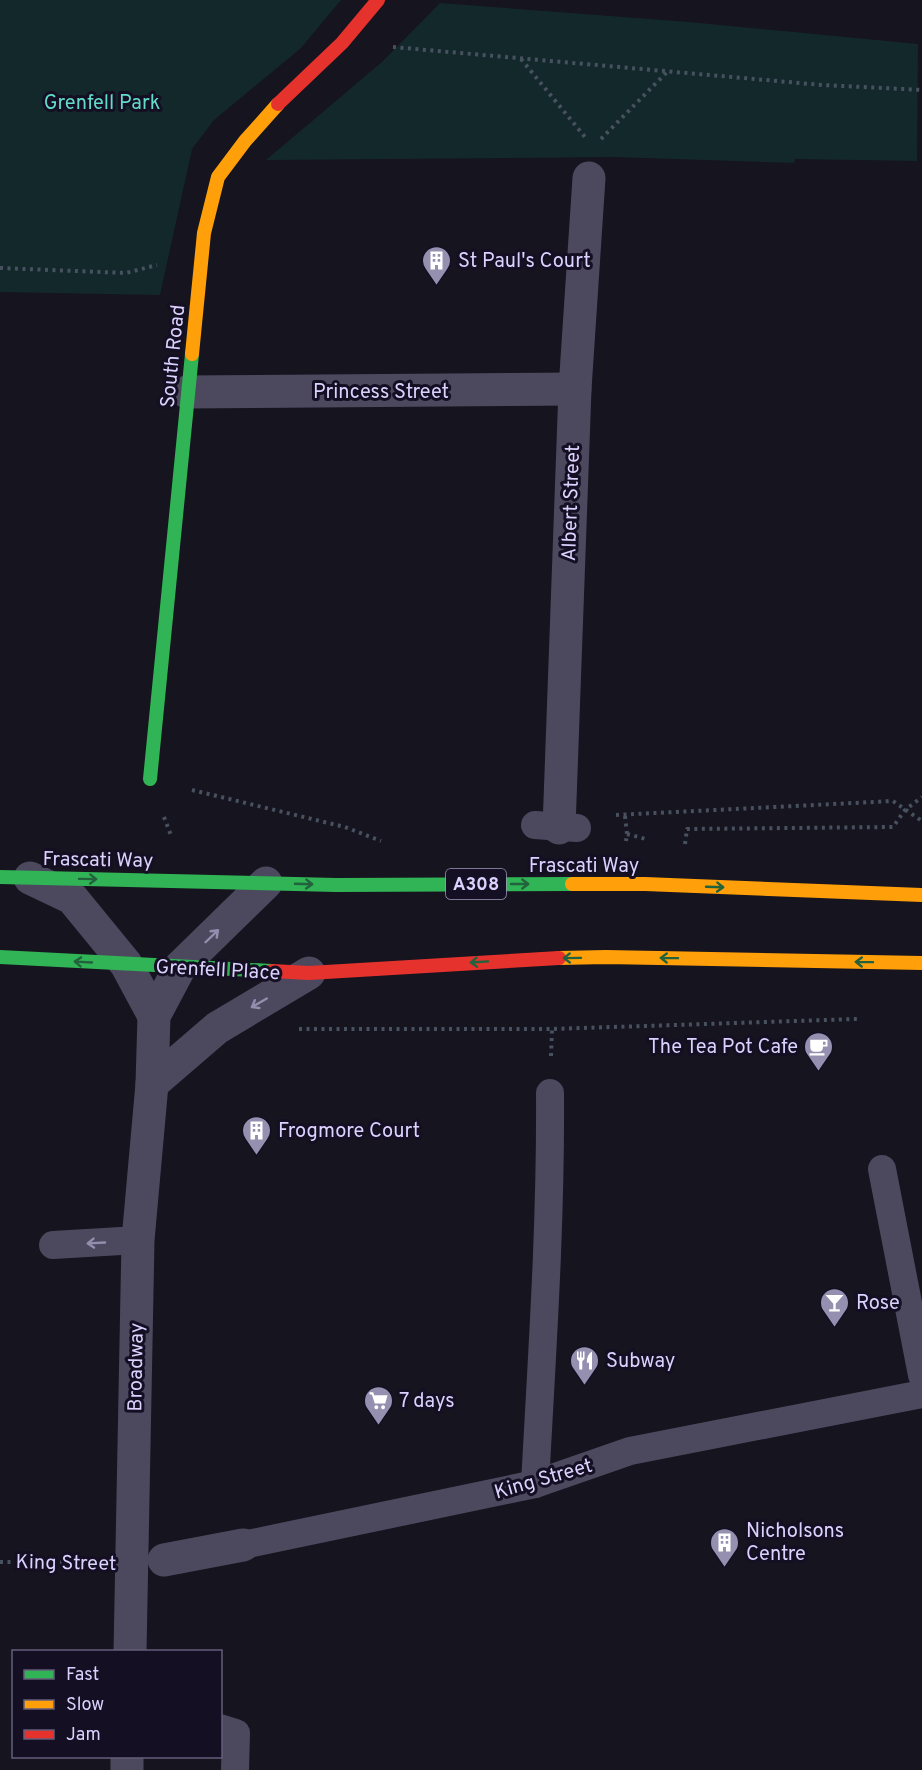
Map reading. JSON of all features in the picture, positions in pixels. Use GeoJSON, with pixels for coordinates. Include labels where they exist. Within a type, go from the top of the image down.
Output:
{"type":"FeatureCollection","features":[{"type":"Feature","properties":{"kind":"main road","name":"South Road"},"geometry":{"type":"LineString","coordinates":[[150,779],[204,233],[218,177],[244,141],[289,92],[342,43],[378,0]]}},
{"type":"Feature","properties":{"kind":"main road","name":"Frascati Way"},"geometry":{"type":"LineString","coordinates":[[15,877],[336,885],[645,884],[922,895]]}},
{"type":"Feature","properties":{"kind":"main road","name":"Grenfell Place"},"geometry":{"type":"LineString","coordinates":[[0,957],[309,974]]}},
{"type":"Feature","properties":{"kind":"main road"},"geometry":{"type":"LineString","coordinates":[[309,974],[566,958],[922,963]]}},
{"type":"Feature","properties":{"kind":"street","name":"Albert Street"},"geometry":{"type":"LineString","coordinates":[[557,827],[575,389],[591,162]]}},
{"type":"Feature","properties":{"kind":"street","name":"Princess Street"},"geometry":{"type":"LineString","coordinates":[[188,392],[575,389]]}},
{"type":"Feature","properties":{"kind":"street","name":"Grenfell Place"},"geometry":{"type":"LineString","coordinates":[[15,877],[72,898],[126,964],[154,1016]]}},
{"type":"Feature","properties":{"kind":"street","name":"Broadway"},"geometry":{"type":"LineString","coordinates":[[130,1650],[138,1240],[152,1084],[154,1016],[180,967],[266,883]]}},
{"type":"Feature","properties":{"kind":"street"},"geometry":{"type":"LineString","coordinates":[[152,1084],[217,1028],[309,974]]}},
{"type":"Feature","properties":{"kind":"street","name":"King Street"},"geometry":{"type":"LineString","coordinates":[[164,1560],[243,1545]]}},
{"type":"Feature","properties":{"kind":"lane"},"geometry":{"type":"LineString","coordinates":[[535,1484],[548,1256],[550,1093]]}},
{"type":"Feature","properties":{"kind":"lane"},"geometry":{"type":"LineString","coordinates":[[882,1169],[922,1376]]}},
{"type":"Feature","properties":{"kind":"lane"},"geometry":{"type":"LineString","coordinates":[[53,1245],[138,1240]]}},
{"type":"Feature","properties":{"kind":"lane","name":"King Street"},"geometry":{"type":"LineString","coordinates":[[243,1545],[535,1484],[630,1451],[922,1394]]}},
{"type":"Feature","properties":{"kind":"lane"},"geometry":{"type":"LineString","coordinates":[[222,1729],[236,1733],[235,1770]]}},
{"type":"Feature","properties":{"kind":"path"},"geometry":{"type":"LineString","coordinates":[[342,43],[822,85],[922,90]]}},
{"type":"Feature","properties":{"kind":"path"},"geometry":{"type":"LineString","coordinates":[[521,58],[585,138]]}},
{"type":"Feature","properties":{"kind":"path"},"geometry":{"type":"LineString","coordinates":[[591,162],[668,71]]}},
{"type":"Feature","properties":{"kind":"path"},"geometry":{"type":"LineString","coordinates":[[0,268],[126,273],[159,264]]}},
{"type":"Feature","properties":{"kind":"path"},"geometry":{"type":"LineString","coordinates":[[150,779],[345,827],[386,843]]}},
{"type":"Feature","properties":{"kind":"path"},"geometry":{"type":"LineString","coordinates":[[685,849],[687,829],[893,827],[905,810],[922,797]]}},
{"type":"Feature","properties":{"kind":"path"},"geometry":{"type":"LineString","coordinates":[[624,846],[627,834],[625,816],[893,801],[922,821]]}},
{"type":"Feature","properties":{"kind":"path"},"geometry":{"type":"LineString","coordinates":[[291,1029],[552,1029],[857,1019]]}},
{"type":"Feature","properties":{"kind":"path","name":"King Street"},"geometry":{"type":"LineString","coordinates":[[0,1562],[131,1563]]}},
{"type":"Feature","properties":{"kind":"green space","name":"Grenfell Park"},"geometry":{"type":"Polygon","coordinates":[[[0,0],[341,0],[301,48],[214,120],[192,149],[160,295],[0,292],[0,0]]]}},
{"type":"Feature","properties":{"kind":"green space"},"geometry":{"type":"Polygon","coordinates":[[[440,3],[689,22],[918,44],[917,161],[795,159],[794,163],[615,157],[266,160],[382,62],[440,3]]]}},
{"type":"Feature","properties":{"kind":"traffic: fast"},"geometry":{"type":"LineString","coordinates":[[150,779],[192,354]]}},
{"type":"Feature","properties":{"kind":"traffic: fast"},"geometry":{"type":"LineString","coordinates":[[0,877],[336,885],[572,884]]}},
{"type":"Feature","properties":{"kind":"traffic: fast"},"geometry":{"type":"LineString","coordinates":[[0,957],[272,971]]}},
{"type":"Feature","properties":{"kind":"traffic: slow"},"geometry":{"type":"LineString","coordinates":[[192,354],[204,233],[218,177],[245,141],[278,104]]}},
{"type":"Feature","properties":{"kind":"traffic: slow"},"geometry":{"type":"LineString","coordinates":[[572,884],[645,884],[922,895]]}},
{"type":"Feature","properties":{"kind":"traffic: slow"},"geometry":{"type":"LineString","coordinates":[[559,958],[922,963]]}},
{"type":"Feature","properties":{"kind":"traffic: jam"},"geometry":{"type":"LineString","coordinates":[[278,104],[342,43],[378,0]]}},
{"type":"Feature","properties":{"kind":"traffic: jam"},"geometry":{"type":"LineString","coordinates":[[272,971],[309,973],[559,958]]}},
{"type":"Feature","properties":{"kind":"place","name":"St Paul's Court"},"geometry":{"type":"Point","coordinates":[437,286]}},
{"type":"Feature","properties":{"kind":"place","name":"The Tea Pot Cafe"},"geometry":{"type":"Point","coordinates":[819,1072]}},
{"type":"Feature","properties":{"kind":"place","name":"Frogmore Court"},"geometry":{"type":"Point","coordinates":[257,1156]}},
{"type":"Feature","properties":{"kind":"place","name":"Rose"},"geometry":{"type":"Point","coordinates":[835,1328]}},
{"type":"Feature","properties":{"kind":"place","name":"Subway"},"geometry":{"type":"Point","coordinates":[585,1386]}},
{"type":"Feature","properties":{"kind":"place","name":"7 days"},"geometry":{"type":"Point","coordinates":[378,1426]}},
{"type":"Feature","properties":{"kind":"place","name":"Nicholsons Centre"},"geometry":{"type":"Point","coordinates":[725,1568]}}]}
